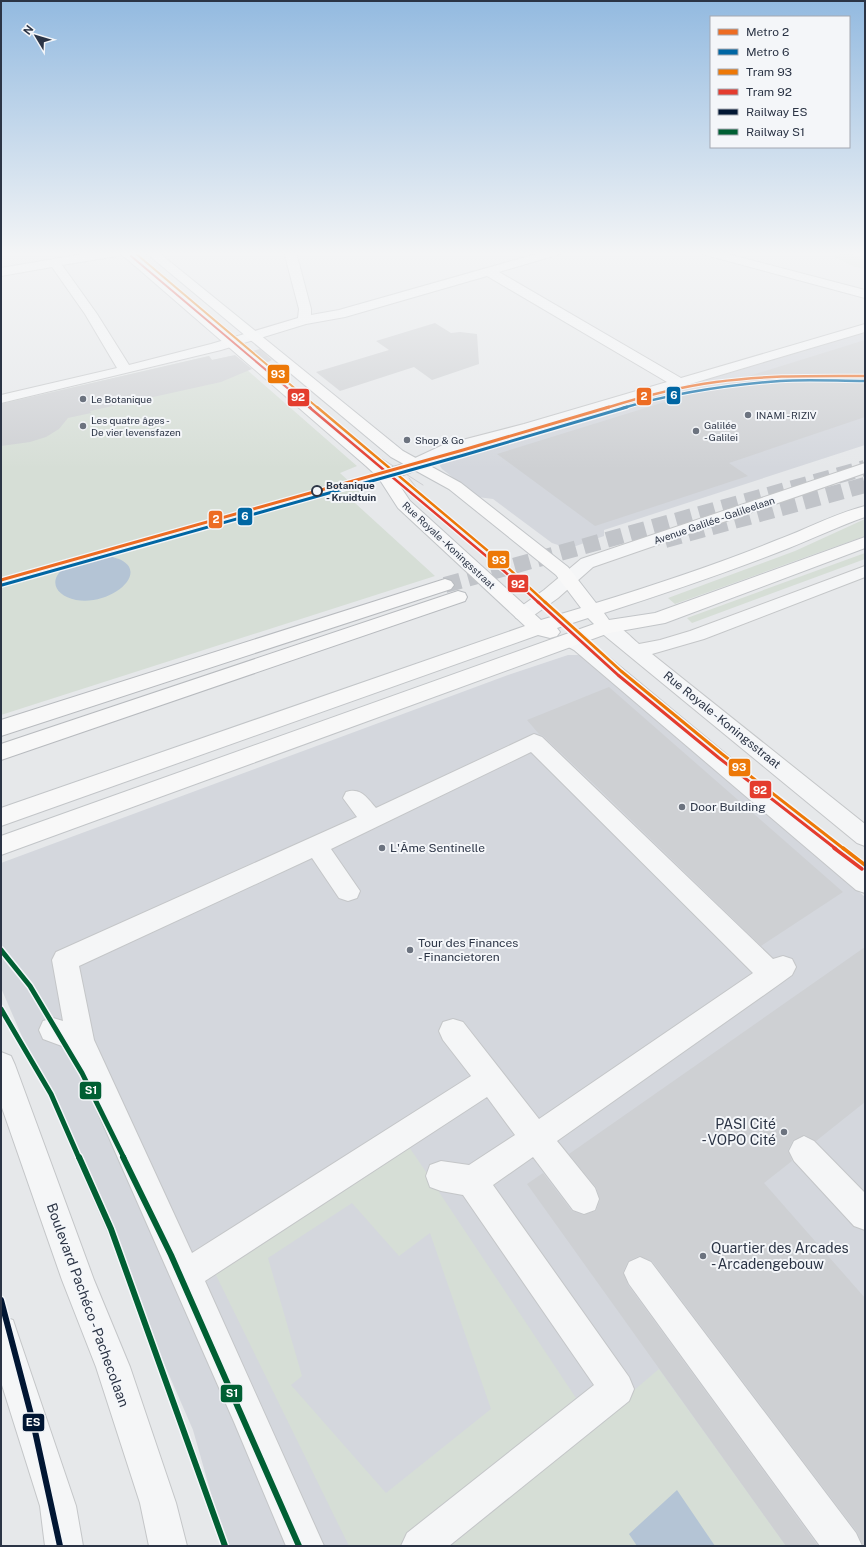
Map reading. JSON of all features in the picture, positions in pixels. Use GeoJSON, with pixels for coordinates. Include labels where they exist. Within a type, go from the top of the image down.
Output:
{"type":"FeatureCollection","features":[{"type":"Feature","properties":{"kind":"main road","name":"Rue Royale - Koningsstraat"},"geometry":{"type":"LineString","coordinates":[[211,324],[384,474],[404,504],[531,621],[570,640]]}},
{"type":"Feature","properties":{"kind":"main road","name":"Rue Royale - Koningsstraat"},"geometry":{"type":"LineString","coordinates":[[239,324],[397,454],[455,486],[562,570],[590,609],[606,627]]}},
{"type":"Feature","properties":{"kind":"main road"},"geometry":{"type":"LineString","coordinates":[[1,817],[531,621],[590,609],[646,593],[784,544],[824,526],[865,511]]}},
{"type":"Feature","properties":{"kind":"main road"},"geometry":{"type":"LineString","coordinates":[[1,846],[606,627],[658,619],[865,542]]}},
{"type":"Feature","properties":{"kind":"main road"},"geometry":{"type":"LineString","coordinates":[[1,728],[451,591],[1,752]]}},
{"type":"Feature","properties":{"kind":"street"},"geometry":{"type":"LineString","coordinates":[[97,324],[125,369]]}},
{"type":"Feature","properties":{"kind":"street"},"geometry":{"type":"LineString","coordinates":[[1,399],[101,376],[232,342],[291,324]]}},
{"type":"Feature","properties":{"kind":"street"},"geometry":{"type":"LineString","coordinates":[[579,324],[678,382]]}},
{"type":"Feature","properties":{"kind":"street"},"geometry":{"type":"LineString","coordinates":[[384,474],[405,469],[449,448],[521,430],[678,382],[865,328]]}},
{"type":"Feature","properties":{"kind":"street","name":"Avenue Galilée - Galileelaan"},"geometry":{"type":"LineString","coordinates":[[568,579],[587,563],[865,468]]}},
{"type":"Feature","properties":{"kind":"street"},"geometry":{"type":"LineString","coordinates":[[636,651],[658,647],[697,635],[865,571]]}},
{"type":"Feature","properties":{"kind":"street"},"geometry":{"type":"LineString","coordinates":[[531,621],[568,579]]}},
{"type":"Feature","properties":{"kind":"street"},"geometry":{"type":"LineString","coordinates":[[606,627],[658,647]]}},
{"type":"Feature","properties":{"kind":"street","name":"Rue Royale - Koningsstraat"},"geometry":{"type":"LineString","coordinates":[[606,627],[865,837]]}},
{"type":"Feature","properties":{"kind":"street","name":"Rue Royale - Koningsstraat"},"geometry":{"type":"LineString","coordinates":[[570,640],[581,645],[860,873]]}},
{"type":"Feature","properties":{"kind":"street"},"geometry":{"type":"LineString","coordinates":[[305,1546],[186,1275],[67,1035],[65,960],[373,820],[534,742],[777,971],[472,1181],[441,1176]]}},
{"type":"Feature","properties":{"kind":"street"},"geometry":{"type":"LineString","coordinates":[[358,797],[373,820]]}},
{"type":"Feature","properties":{"kind":"street"},"geometry":{"type":"LineString","coordinates":[[316,846],[348,891]]}},
{"type":"Feature","properties":{"kind":"street"},"geometry":{"type":"LineString","coordinates":[[453,1031],[584,1199]]}},
{"type":"Feature","properties":{"kind":"street","name":"Boulevard Pachéco - Pachecolaan"},"geometry":{"type":"LineString","coordinates":[[1,1065],[78,1280],[113,1367],[158,1503],[168,1546]]}},
{"type":"Feature","properties":{"kind":"street"},"geometry":{"type":"LineString","coordinates":[[186,1275],[490,1079]]}},
{"type":"Feature","properties":{"kind":"street"},"geometry":{"type":"LineString","coordinates":[[804,1151],[865,1215]]}},
{"type":"Feature","properties":{"kind":"street"},"geometry":{"type":"LineString","coordinates":[[420,1546],[617,1389],[472,1181]]}},
{"type":"Feature","properties":{"kind":"street"},"geometry":{"type":"LineString","coordinates":[[640,1273],[843,1546]]}},
{"type":"Feature","properties":{"kind":"street"},"geometry":{"type":"LineString","coordinates":[[1,1332],[58,1506],[64,1546]]}},
{"type":"Feature","properties":{"kind":"street"},"geometry":{"type":"LineString","coordinates":[[58,1506],[79,1546]]}},
{"type":"Feature","properties":{"kind":"shaded area","name":"Galilée - Galilei"},"geometry":{"type":"Polygon","coordinates":[[[859,334],[865,334],[865,445],[604,530],[604,536],[576,546],[561,546],[552,543],[493,499],[478,497],[440,466],[441,459],[448,453],[473,445],[487,446],[859,334]]]}},
{"type":"Feature","properties":{"kind":"shaded area"},"geometry":{"type":"Polygon","coordinates":[[[209,356],[212,360],[231,356],[357,466],[340,473],[368,499],[355,503],[435,576],[1,715],[1,404],[209,356]]]}},
{"type":"Feature","properties":{"kind":"shaded area"},"geometry":{"type":"Polygon","coordinates":[[[865,519],[865,536],[675,604],[668,598],[795,551],[865,519]]]}},
{"type":"Feature","properties":{"kind":"shaded area"},"geometry":{"type":"Polygon","coordinates":[[[865,553],[865,559],[692,623],[687,618],[865,553]]]}},
{"type":"Feature","properties":{"kind":"shaded area"},"geometry":{"type":"Polygon","coordinates":[[[568,655],[578,655],[587,658],[865,897],[865,1546],[226,1546],[193,1430],[1,988],[1,863],[508,675],[568,655]]]}},
{"type":"Feature","properties":{"kind":"shaded area"},"geometry":{"type":"Polygon","coordinates":[[[407,1144],[426,1172],[434,1166],[447,1186],[439,1192],[576,1398],[399,1546],[349,1546],[214,1271],[407,1144]],[[352,1203],[268,1258],[302,1376],[291,1385],[386,1493],[491,1409],[430,1233],[399,1256],[352,1203]]]}},
{"type":"Feature","properties":{"kind":"shaded area"},"geometry":{"type":"Polygon","coordinates":[[[659,1369],[786,1546],[451,1546],[659,1369]]]}},
{"type":"Feature","properties":{"kind":"water"},"geometry":{"type":"Polygon","coordinates":[[[99,555],[118,559],[128,565],[130,573],[127,582],[118,590],[106,597],[92,600],[76,600],[63,595],[59,591],[55,583],[59,572],[77,560],[99,555]]]}},
{"type":"Feature","properties":{"kind":"water"},"geometry":{"type":"Polygon","coordinates":[[[677,1490],[715,1546],[637,1546],[629,1534],[677,1490]]]}},
{"type":"Feature","properties":{"kind":"building"},"geometry":{"type":"Polygon","coordinates":[[[431,324],[437,324],[451,333],[460,332],[477,334],[479,364],[432,380],[414,367],[340,391],[316,372],[389,350],[376,341],[431,324]]]}},
{"type":"Feature","properties":{"kind":"building","name":"Galilée - Galilei"},"geometry":{"type":"Polygon","coordinates":[[[865,340],[865,417],[729,463],[748,476],[595,526],[497,454],[865,340]]]}},
{"type":"Feature","properties":{"kind":"building"},"geometry":{"type":"Polygon","coordinates":[[[260,349],[272,360],[266,363],[252,351],[260,349]]]}},
{"type":"Feature","properties":{"kind":"building","name":"Le Botanique"},"geometry":{"type":"Polygon","coordinates":[[[235,355],[252,369],[221,382],[90,411],[91,413],[68,418],[59,429],[46,437],[30,442],[1,446],[1,404],[209,356],[212,360],[235,355]]]}},
{"type":"Feature","properties":{"kind":"building","name":"Door Building"},"geometry":{"type":"Polygon","coordinates":[[[609,687],[843,892],[761,946],[596,786],[543,736],[539,734],[527,720],[609,687]]]}},
{"type":"Feature","properties":{"kind":"building","name":"Quartier des Arcades - Arcadengebouw"},"geometry":{"type":"Polygon","coordinates":[[[865,947],[865,1102],[816,1141],[805,1135],[793,1140],[788,1150],[792,1161],[764,1183],[865,1298],[865,1546],[863,1546],[857,1532],[652,1261],[639,1256],[628,1261],[623,1272],[628,1285],[818,1546],[786,1546],[527,1184],[543,1173],[572,1211],[583,1215],[596,1211],[600,1200],[596,1187],[569,1154],[865,947]]]}},
{"type":"Feature","properties":{"kind":"tunnel"},"geometry":{"type":"LineString","coordinates":[[445,585],[865,468]]}},
{"type":"Feature","properties":{"kind":"tunnel"},"geometry":{"type":"LineString","coordinates":[[665,540],[865,485]]}},
{"type":"Feature","properties":{"kind":"tram line","name":"92"},"geometry":{"type":"LineString","coordinates":[[212,324],[504,571],[618,675],[719,758],[862,869]]}},
{"type":"Feature","properties":{"kind":"tram line","name":"93"},"geometry":{"type":"LineString","coordinates":[[219,324],[507,567],[621,671],[722,754],[865,865]]}},
{"type":"Feature","properties":{"kind":"tram line"},"geometry":{"type":"LineString","coordinates":[[373,453],[423,485]]}},
{"type":"Feature","properties":{"kind":"tram line"},"geometry":{"type":"LineString","coordinates":[[409,478],[421,494]]}},
{"type":"Feature","properties":{"kind":"metro line","name":"2"},"geometry":{"type":"LineString","coordinates":[[1,580],[463,450],[645,396],[715,382],[781,376],[865,376]]}},
{"type":"Feature","properties":{"kind":"metro line","name":"6"},"geometry":{"type":"LineString","coordinates":[[2,585],[464,455],[646,401],[716,387],[781,381],[865,381]]}},
{"type":"Feature","properties":{"kind":"rail line","name":"S1"},"geometry":{"type":"LineString","coordinates":[[1,950],[30,986],[82,1073],[171,1255],[299,1546]]}},
{"type":"Feature","properties":{"kind":"rail line","name":"S1"},"geometry":{"type":"LineString","coordinates":[[1,1009],[51,1094],[111,1229],[225,1546]]}},
{"type":"Feature","properties":{"kind":"rail line","name":"ES"},"geometry":{"type":"LineString","coordinates":[[1,1300],[33,1422],[60,1546]]}},
{"type":"Feature","properties":{"kind":"place","name":"Le Botanique"},"geometry":{"type":"Point","coordinates":[83,399]}},
{"type":"Feature","properties":{"kind":"place","name":"INAMI - RIZIV"},"geometry":{"type":"Point","coordinates":[748,415]}},
{"type":"Feature","properties":{"kind":"place","name":"Les quatre âges - De vier levensfazen"},"geometry":{"type":"Point","coordinates":[83,426]}},
{"type":"Feature","properties":{"kind":"place","name":"Galilée - Galilei"},"geometry":{"type":"Point","coordinates":[696,431]}},
{"type":"Feature","properties":{"kind":"place","name":"Shop & Go"},"geometry":{"type":"Point","coordinates":[407,440]}},
{"type":"Feature","properties":{"kind":"place","name":"Botanique - Kruidtuin"},"geometry":{"type":"Point","coordinates":[317,491]}},
{"type":"Feature","properties":{"kind":"place","name":"Door Building"},"geometry":{"type":"Point","coordinates":[682,807]}},
{"type":"Feature","properties":{"kind":"place","name":"L'Âme Sentinelle"},"geometry":{"type":"Point","coordinates":[382,848]}},
{"type":"Feature","properties":{"kind":"place","name":"Tour des Finances - Financietoren"},"geometry":{"type":"Point","coordinates":[410,950]}},
{"type":"Feature","properties":{"kind":"place","name":"PASI Cité - VOPO Cité"},"geometry":{"type":"Point","coordinates":[784,1132]}},
{"type":"Feature","properties":{"kind":"place","name":"Quartier des Arcades - Arcadengebouw"},"geometry":{"type":"Point","coordinates":[703,1256]}}]}
